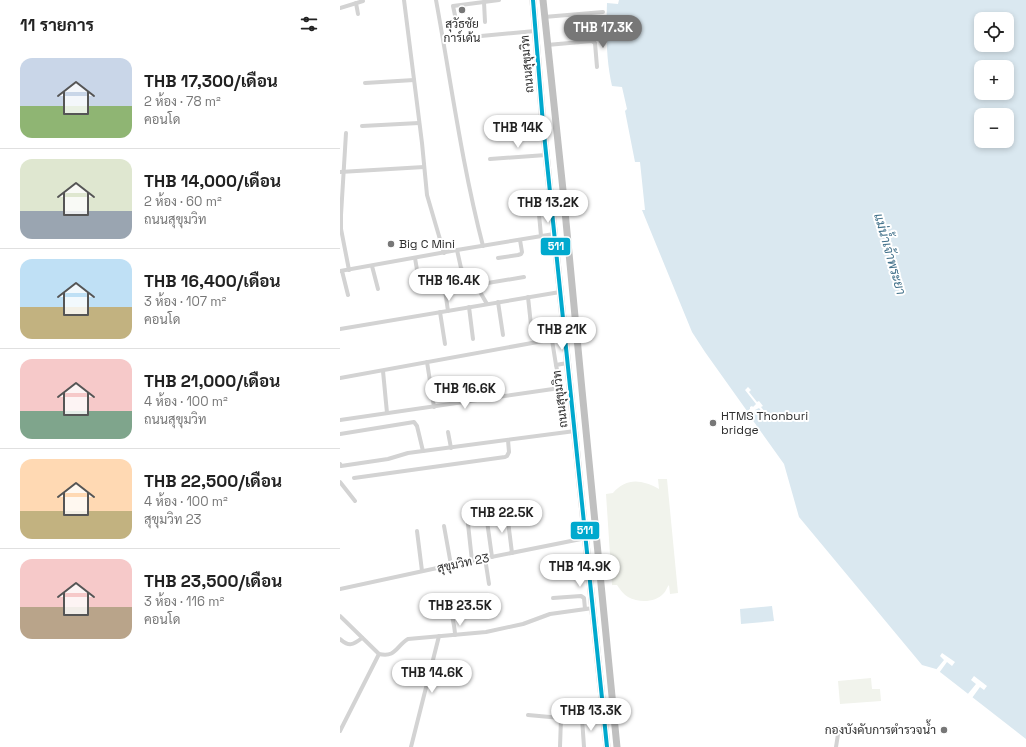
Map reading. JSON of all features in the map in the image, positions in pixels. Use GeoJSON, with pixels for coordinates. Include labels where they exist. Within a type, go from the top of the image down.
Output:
{"type":"FeatureCollection","features":[{"type":"Feature","properties":{"kind":"highway","name":"ถนนสุขุมวิท"},"geometry":{"type":"LineString","coordinates":[[533,0],[546,155],[607,747]]}},
{"type":"Feature","properties":{"kind":"highway","name":"ถนนสุขุมวิท"},"geometry":{"type":"LineString","coordinates":[[543,0],[617,747]]}},
{"type":"Feature","properties":{"kind":"highway"},"geometry":{"type":"LineString","coordinates":[[540,84],[551,82]]}},
{"type":"Feature","properties":{"kind":"highway"},"geometry":{"type":"LineString","coordinates":[[571,397],[582,390]]}},
{"type":"Feature","properties":{"kind":"highway"},"geometry":{"type":"LineString","coordinates":[[572,406],[584,408]]}},
{"type":"Feature","properties":{"kind":"street"},"geometry":{"type":"LineString","coordinates":[[404,0],[427,195],[444,253]]}},
{"type":"Feature","properties":{"kind":"street"},"geometry":{"type":"LineString","coordinates":[[436,0],[465,167],[483,246]]}},
{"type":"Feature","properties":{"kind":"street"},"geometry":{"type":"LineString","coordinates":[[456,20],[454,6],[499,0]]}},
{"type":"Feature","properties":{"kind":"street"},"geometry":{"type":"LineString","coordinates":[[340,8],[363,1]]}},
{"type":"Feature","properties":{"kind":"street"},"geometry":{"type":"LineString","coordinates":[[484,2],[486,22]]}},
{"type":"Feature","properties":{"kind":"street"},"geometry":{"type":"LineString","coordinates":[[356,3],[358,14]]}},
{"type":"Feature","properties":{"kind":"street"},"geometry":{"type":"LineString","coordinates":[[544,17],[603,12]]}},
{"type":"Feature","properties":{"kind":"street"},"geometry":{"type":"LineString","coordinates":[[481,36],[536,31]]}},
{"type":"Feature","properties":{"kind":"street"},"geometry":{"type":"LineString","coordinates":[[548,45],[592,41],[594,43],[597,67]]}},
{"type":"Feature","properties":{"kind":"street"},"geometry":{"type":"LineString","coordinates":[[365,83],[414,80]]}},
{"type":"Feature","properties":{"kind":"street"},"geometry":{"type":"LineString","coordinates":[[362,126],[419,123]]}},
{"type":"Feature","properties":{"kind":"street"},"geometry":{"type":"LineString","coordinates":[[346,133],[342,172],[340,229],[349,270]]}},
{"type":"Feature","properties":{"kind":"street"},"geometry":{"type":"LineString","coordinates":[[490,159],[546,155]]}},
{"type":"Feature","properties":{"kind":"street"},"geometry":{"type":"LineString","coordinates":[[342,172],[424,167]]}},
{"type":"Feature","properties":{"kind":"street"},"geometry":{"type":"LineString","coordinates":[[538,214],[541,236]]}},
{"type":"Feature","properties":{"kind":"street"},"geometry":{"type":"LineString","coordinates":[[348,295],[341,271],[554,234]]}},
{"type":"Feature","properties":{"kind":"street"},"geometry":{"type":"LineString","coordinates":[[498,258],[521,254],[520,240]]}},
{"type":"Feature","properties":{"kind":"street"},"geometry":{"type":"LineString","coordinates":[[457,250],[461,268],[476,285],[486,304]]}},
{"type":"Feature","properties":{"kind":"street"},"geometry":{"type":"LineString","coordinates":[[415,258],[417,270]]}},
{"type":"Feature","properties":{"kind":"street"},"geometry":{"type":"LineString","coordinates":[[372,266],[378,289]]}},
{"type":"Feature","properties":{"kind":"street"},"geometry":{"type":"LineString","coordinates":[[476,285],[524,277]]}},
{"type":"Feature","properties":{"kind":"street"},"geometry":{"type":"LineString","coordinates":[[445,290],[448,311]]}},
{"type":"Feature","properties":{"kind":"street"},"geometry":{"type":"LineString","coordinates":[[340,329],[560,292]]}},
{"type":"Feature","properties":{"kind":"street"},"geometry":{"type":"LineString","coordinates":[[528,297],[531,325]]}},
{"type":"Feature","properties":{"kind":"street"},"geometry":{"type":"LineString","coordinates":[[498,302],[503,334]]}},
{"type":"Feature","properties":{"kind":"street"},"geometry":{"type":"LineString","coordinates":[[469,307],[473,340]]}},
{"type":"Feature","properties":{"kind":"street"},"geometry":{"type":"LineString","coordinates":[[440,312],[445,344]]}},
{"type":"Feature","properties":{"kind":"street"},"geometry":{"type":"LineString","coordinates":[[340,378],[565,337]]}},
{"type":"Feature","properties":{"kind":"street"},"geometry":{"type":"LineString","coordinates":[[340,420],[553,389],[557,385],[558,381],[552,340]]}},
{"type":"Feature","properties":{"kind":"street"},"geometry":{"type":"LineString","coordinates":[[427,362],[434,407]]}},
{"type":"Feature","properties":{"kind":"street"},"geometry":{"type":"LineString","coordinates":[[556,365],[567,363]]}},
{"type":"Feature","properties":{"kind":"street"},"geometry":{"type":"LineString","coordinates":[[383,371],[387,413]]}},
{"type":"Feature","properties":{"kind":"street"},"geometry":{"type":"LineString","coordinates":[[340,434],[414,422],[417,426],[423,452]]}},
{"type":"Feature","properties":{"kind":"street"},"geometry":{"type":"LineString","coordinates":[[340,464],[341,466],[388,459],[399,455],[575,431]]}},
{"type":"Feature","properties":{"kind":"street"},"geometry":{"type":"LineString","coordinates":[[448,432],[451,448]]}},
{"type":"Feature","properties":{"kind":"street"},"geometry":{"type":"LineString","coordinates":[[354,478],[505,457],[508,456],[509,452],[508,440]]}},
{"type":"Feature","properties":{"kind":"street"},"geometry":{"type":"LineString","coordinates":[[340,482],[342,489],[355,501]]}},
{"type":"Feature","properties":{"kind":"street"},"geometry":{"type":"LineString","coordinates":[[508,513],[512,553]]}},
{"type":"Feature","properties":{"kind":"street"},"geometry":{"type":"LineString","coordinates":[[472,561],[469,522],[489,521],[492,557]]}},
{"type":"Feature","properties":{"kind":"street"},"geometry":{"type":"LineString","coordinates":[[444,526],[451,565]]}},
{"type":"Feature","properties":{"kind":"street"},"geometry":{"type":"LineString","coordinates":[[417,531],[422,571]]}},
{"type":"Feature","properties":{"kind":"street","name":"สุขุมวิท 23"},"geometry":{"type":"LineString","coordinates":[[340,589],[586,538]]}},
{"type":"Feature","properties":{"kind":"street"},"geometry":{"type":"LineString","coordinates":[[485,558],[489,584]]}},
{"type":"Feature","properties":{"kind":"street"},"geometry":{"type":"LineString","coordinates":[[554,577],[590,576]]}},
{"type":"Feature","properties":{"kind":"street"},"geometry":{"type":"LineString","coordinates":[[553,598],[581,596],[584,598],[585,609]]}},
{"type":"Feature","properties":{"kind":"street"},"geometry":{"type":"LineString","coordinates":[[340,616],[379,654],[384,655],[394,653],[403,642],[408,639],[486,632],[523,624],[550,614],[593,608]]}},
{"type":"Feature","properties":{"kind":"street"},"geometry":{"type":"LineString","coordinates":[[452,615],[456,635]]}},
{"type":"Feature","properties":{"kind":"street"},"geometry":{"type":"LineString","coordinates":[[411,747],[439,636]]}},
{"type":"Feature","properties":{"kind":"street"},"geometry":{"type":"LineString","coordinates":[[340,639],[349,644],[354,644],[362,638]]}},
{"type":"Feature","properties":{"kind":"street"},"geometry":{"type":"LineString","coordinates":[[340,731],[379,654]]}},
{"type":"Feature","properties":{"kind":"street"},"geometry":{"type":"LineString","coordinates":[[560,747],[562,708]]}},
{"type":"Feature","properties":{"kind":"street"},"geometry":{"type":"LineString","coordinates":[[528,715],[561,718]]}},
{"type":"Feature","properties":{"kind":"street"},"geometry":{"type":"LineString","coordinates":[[582,718],[584,747]]}},
{"type":"Feature","properties":{"kind":"street"},"geometry":{"type":"LineString","coordinates":[[836,747],[839,728]]}},
{"type":"Feature","properties":{"kind":"shaded area"},"geometry":{"type":"Polygon","coordinates":[[[658,479],[667,479],[678,593],[670,594],[669,585],[664,593],[656,599],[642,601],[626,596],[617,585],[612,585],[606,494],[613,493],[618,488],[629,482],[641,482],[659,489],[658,479]]]}},
{"type":"Feature","properties":{"kind":"shaded area"},"geometry":{"type":"Polygon","coordinates":[[[871,678],[872,689],[880,689],[881,701],[840,704],[838,681],[871,678]]]}},
{"type":"Feature","properties":{"kind":"water","name":"แม่น้ำเจ้าพระยา"},"geometry":{"type":"Polygon","coordinates":[[[619,0],[1026,0],[1026,739],[936,669],[922,665],[799,517],[784,464],[749,415],[753,412],[754,413],[756,411],[755,410],[759,408],[770,422],[774,419],[771,416],[769,417],[761,407],[763,406],[759,401],[757,402],[749,392],[751,390],[748,387],[745,390],[756,404],[753,407],[750,407],[747,411],[692,332],[642,210],[645,210],[640,162],[635,162],[622,87],[612,86],[607,45],[607,3],[618,4],[619,0]]]}},
{"type":"Feature","properties":{"kind":"water"},"geometry":{"type":"Polygon","coordinates":[[[772,606],[774,621],[741,624],[740,609],[772,606]]]}},
{"type":"Feature","properties":{"kind":"pier"},"geometry":{"type":"Polygon","coordinates":[[[942,653],[955,662],[952,666],[947,662],[939,673],[935,671],[944,660],[940,656],[942,653]]]}},
{"type":"Feature","properties":{"kind":"pier"},"geometry":{"type":"Polygon","coordinates":[[[974,676],[987,686],[984,690],[980,687],[972,698],[967,695],[976,684],[971,680],[974,676]]]}},
{"type":"Feature","properties":{"kind":"transit line","name":"511"},"geometry":{"type":"LineString","coordinates":[[533,0],[543,124],[607,747]]}},
{"type":"Feature","properties":{"kind":"place","name":"สุวัธชัย การ์เด้น"},"geometry":{"type":"Point","coordinates":[462,10]}},
{"type":"Feature","properties":{"kind":"place","name":"Big C Mini"},"geometry":{"type":"Point","coordinates":[391,244]}},
{"type":"Feature","properties":{"kind":"place","name":"HTMS Thonburi bridge"},"geometry":{"type":"Point","coordinates":[713,423]}},
{"type":"Feature","properties":{"kind":"place","name":"กองบังคับการตำรวจน้ำ"},"geometry":{"type":"Point","coordinates":[944,730]}}]}
